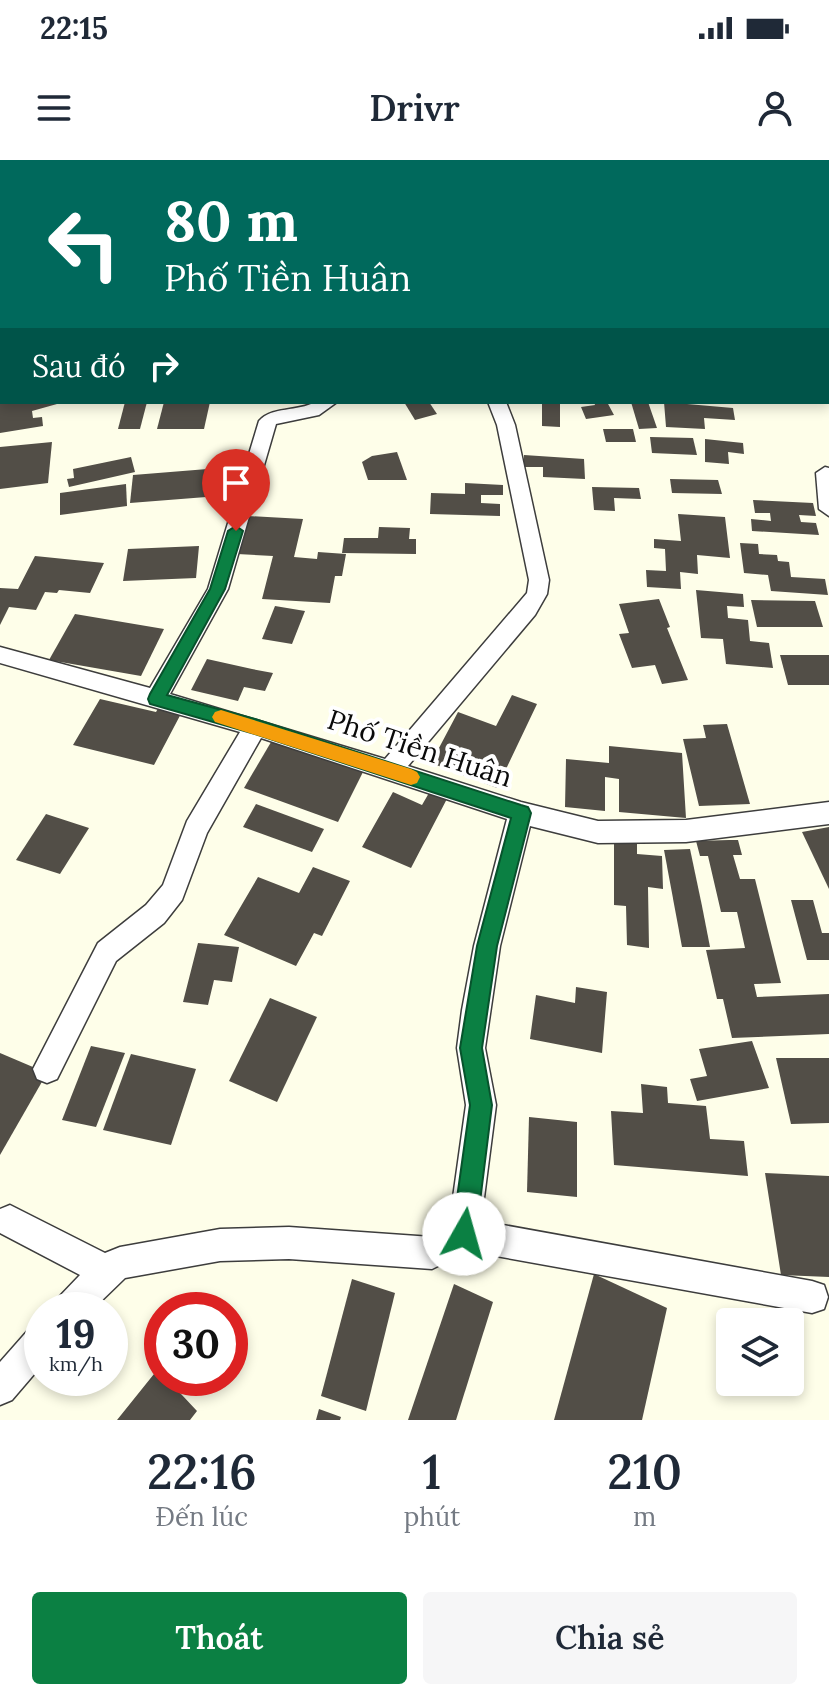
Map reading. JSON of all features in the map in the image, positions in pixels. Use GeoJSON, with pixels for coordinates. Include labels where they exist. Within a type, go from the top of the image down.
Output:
{"type":"FeatureCollection","features":[{"type":"Feature","properties":{"kind":"street"},"geometry":{"type":"LineString","coordinates":[[156,699],[218,589],[263,445],[266,425],[273,418],[313,411],[325,404]]}},
{"type":"Feature","properties":{"kind":"street"},"geometry":{"type":"LineString","coordinates":[[390,770],[528,609],[537,594],[539,580],[536,565],[506,425],[498,404]]}},
{"type":"Feature","properties":{"kind":"street"},"geometry":{"type":"LineString","coordinates":[[825,473],[829,509]]}},
{"type":"Feature","properties":{"kind":"street","name":"Phố Tiền Huân"},"geometry":{"type":"LineString","coordinates":[[0,655],[255,727],[521,813],[598,832],[686,831],[829,813]]}},
{"type":"Feature","properties":{"kind":"street"},"geometry":{"type":"LineString","coordinates":[[47,1069],[107,952],[155,914],[173,892],[196,829],[255,727]]}},
{"type":"Feature","properties":{"kind":"street"},"geometry":{"type":"LineString","coordinates":[[87,1292],[106,1271],[120,1263],[220,1245],[289,1243],[432,1253],[449,1246],[464,1234],[481,1105],[473,1070],[475,1023],[487,946],[521,813]]}},
{"type":"Feature","properties":{"kind":"street"},"geometry":{"type":"LineString","coordinates":[[10,1221],[106,1271]]}},
{"type":"Feature","properties":{"kind":"street"},"geometry":{"type":"LineString","coordinates":[[464,1234],[812,1297]]}},
{"type":"Feature","properties":{"kind":"street"},"geometry":{"type":"LineString","coordinates":[[0,1388],[24,1361]]}},
{"type":"Feature","properties":{"kind":"building"},"geometry":{"type":"Polygon","coordinates":[[[0,404],[57,404],[32,411],[33,418],[42,417],[43,426],[0,433],[0,404]]]}},
{"type":"Feature","properties":{"kind":"building"},"geometry":{"type":"Polygon","coordinates":[[[124,404],[146,404],[140,429],[118,429],[124,404]]]}},
{"type":"Feature","properties":{"kind":"building"},"geometry":{"type":"Polygon","coordinates":[[[163,404],[210,404],[204,429],[157,429],[163,404]]]}},
{"type":"Feature","properties":{"kind":"building"},"geometry":{"type":"Polygon","coordinates":[[[405,404],[430,404],[437,414],[415,420],[405,404]]]}},
{"type":"Feature","properties":{"kind":"building"},"geometry":{"type":"Polygon","coordinates":[[[542,404],[560,404],[560,427],[542,426],[542,404]]]}},
{"type":"Feature","properties":{"kind":"building"},"geometry":{"type":"Polygon","coordinates":[[[608,404],[614,415],[586,419],[581,407],[608,404]]]}},
{"type":"Feature","properties":{"kind":"building"},"geometry":{"type":"Polygon","coordinates":[[[632,404],[649,404],[657,428],[639,429],[632,404]]]}},
{"type":"Feature","properties":{"kind":"building"},"geometry":{"type":"Polygon","coordinates":[[[664,404],[733,408],[735,420],[704,418],[705,429],[666,427],[664,404]]]}},
{"type":"Feature","properties":{"kind":"building"},"geometry":{"type":"Polygon","coordinates":[[[603,429],[633,429],[636,442],[606,442],[603,429]]]}},
{"type":"Feature","properties":{"kind":"building"},"geometry":{"type":"Polygon","coordinates":[[[650,437],[693,438],[697,455],[652,453],[650,437]]]}},
{"type":"Feature","properties":{"kind":"building"},"geometry":{"type":"Polygon","coordinates":[[[705,439],[743,443],[744,454],[728,452],[729,464],[705,462],[705,439]]]}},
{"type":"Feature","properties":{"kind":"building"},"geometry":{"type":"Polygon","coordinates":[[[52,442],[48,483],[0,489],[0,447],[52,442]]]}},
{"type":"Feature","properties":{"kind":"building"},"geometry":{"type":"Polygon","coordinates":[[[397,452],[407,480],[368,480],[362,462],[372,456],[397,452]]]}},
{"type":"Feature","properties":{"kind":"building"},"geometry":{"type":"Polygon","coordinates":[[[524,455],[584,459],[585,479],[543,477],[543,467],[524,467],[524,455]]]}},
{"type":"Feature","properties":{"kind":"building"},"geometry":{"type":"Polygon","coordinates":[[[131,457],[135,472],[69,487],[67,479],[74,478],[73,469],[131,457]]]}},
{"type":"Feature","properties":{"kind":"building"},"geometry":{"type":"Polygon","coordinates":[[[220,468],[219,496],[130,503],[133,475],[220,468]]]}},
{"type":"Feature","properties":{"kind":"building"},"geometry":{"type":"Polygon","coordinates":[[[670,479],[718,480],[722,494],[672,493],[670,479]]]}},
{"type":"Feature","properties":{"kind":"building"},"geometry":{"type":"Polygon","coordinates":[[[465,483],[503,485],[503,495],[481,495],[481,503],[500,504],[500,516],[430,514],[431,493],[465,494],[465,483]]]}},
{"type":"Feature","properties":{"kind":"building"},"geometry":{"type":"Polygon","coordinates":[[[126,484],[127,506],[60,515],[60,493],[126,484]]]}},
{"type":"Feature","properties":{"kind":"building"},"geometry":{"type":"Polygon","coordinates":[[[592,487],[639,488],[641,499],[614,498],[615,511],[594,510],[592,487]]]}},
{"type":"Feature","properties":{"kind":"building"},"geometry":{"type":"Polygon","coordinates":[[[753,500],[813,503],[816,516],[799,515],[801,522],[816,523],[819,535],[752,531],[751,519],[771,521],[770,513],[755,513],[753,500]]]}},
{"type":"Feature","properties":{"kind":"building"},"geometry":{"type":"Polygon","coordinates":[[[678,514],[725,517],[730,558],[697,555],[698,574],[680,572],[681,589],[647,587],[646,570],[666,571],[665,549],[654,548],[654,539],[681,541],[678,514]]]}},
{"type":"Feature","properties":{"kind":"building"},"geometry":{"type":"Polygon","coordinates":[[[248,516],[303,519],[294,557],[317,559],[318,552],[346,554],[342,576],[335,576],[330,603],[262,599],[273,556],[237,554],[248,516]]]}},
{"type":"Feature","properties":{"kind":"building"},"geometry":{"type":"Polygon","coordinates":[[[379,527],[410,528],[409,539],[416,539],[416,554],[342,553],[344,538],[378,538],[379,527]]]}},
{"type":"Feature","properties":{"kind":"building"},"geometry":{"type":"Polygon","coordinates":[[[740,543],[758,544],[759,554],[777,555],[778,561],[789,562],[791,577],[825,579],[828,595],[771,591],[768,575],[744,573],[740,543]]]}},
{"type":"Feature","properties":{"kind":"building"},"geometry":{"type":"Polygon","coordinates":[[[199,546],[196,578],[123,581],[128,549],[199,546]]]}},
{"type":"Feature","properties":{"kind":"building"},"geometry":{"type":"Polygon","coordinates":[[[35,556],[104,563],[90,593],[45,592],[36,610],[9,607],[0,625],[0,588],[18,589],[35,556]]]}},
{"type":"Feature","properties":{"kind":"building"},"geometry":{"type":"Polygon","coordinates":[[[696,590],[743,594],[744,607],[727,606],[728,618],[748,620],[750,641],[769,643],[773,668],[726,664],[723,639],[701,638],[696,590]]]}},
{"type":"Feature","properties":{"kind":"building"},"geometry":{"type":"Polygon","coordinates":[[[659,599],[688,680],[662,684],[655,665],[632,668],[619,634],[629,633],[619,604],[659,599]]]}},
{"type":"Feature","properties":{"kind":"building"},"geometry":{"type":"Polygon","coordinates":[[[751,600],[815,601],[823,627],[757,627],[751,600]]]}},
{"type":"Feature","properties":{"kind":"building"},"geometry":{"type":"Polygon","coordinates":[[[275,606],[305,611],[292,644],[262,639],[275,606]]]}},
{"type":"Feature","properties":{"kind":"building"},"geometry":{"type":"Polygon","coordinates":[[[75,614],[164,629],[141,676],[49,660],[75,614]]]}},
{"type":"Feature","properties":{"kind":"building"},"geometry":{"type":"Polygon","coordinates":[[[780,655],[829,655],[829,685],[788,685],[780,655]]]}},
{"type":"Feature","properties":{"kind":"building"},"geometry":{"type":"Polygon","coordinates":[[[207,659],[273,673],[265,691],[244,687],[238,701],[191,690],[207,659]]]}},
{"type":"Feature","properties":{"kind":"building"},"geometry":{"type":"Polygon","coordinates":[[[512,695],[537,704],[497,788],[431,763],[458,712],[496,726],[512,695]]]}},
{"type":"Feature","properties":{"kind":"building"},"geometry":{"type":"Polygon","coordinates":[[[100,699],[156,712],[161,703],[184,708],[154,765],[73,745],[100,699]]]}},
{"type":"Feature","properties":{"kind":"building"},"geometry":{"type":"Polygon","coordinates":[[[727,724],[750,804],[699,806],[683,739],[706,738],[703,725],[727,724]]]}},
{"type":"Feature","properties":{"kind":"building"},"geometry":{"type":"Polygon","coordinates":[[[274,737],[365,768],[338,822],[244,788],[274,737]]]}},
{"type":"Feature","properties":{"kind":"building"},"geometry":{"type":"Polygon","coordinates":[[[609,746],[682,753],[686,818],[619,812],[619,779],[605,777],[605,811],[565,807],[566,759],[609,763],[609,746]]]}},
{"type":"Feature","properties":{"kind":"building"},"geometry":{"type":"Polygon","coordinates":[[[433,786],[450,793],[411,868],[362,847],[393,792],[422,805],[433,786]]]}},
{"type":"Feature","properties":{"kind":"building"},"geometry":{"type":"Polygon","coordinates":[[[256,804],[324,829],[312,852],[243,827],[256,804]]]}},
{"type":"Feature","properties":{"kind":"building"},"geometry":{"type":"Polygon","coordinates":[[[46,814],[89,828],[60,874],[16,860],[46,814]]]}},
{"type":"Feature","properties":{"kind":"building"},"geometry":{"type":"Polygon","coordinates":[[[829,827],[829,889],[802,832],[829,827]]]}},
{"type":"Feature","properties":{"kind":"building"},"geometry":{"type":"Polygon","coordinates":[[[738,840],[742,855],[733,855],[740,879],[755,879],[781,983],[754,984],[757,997],[829,994],[829,1034],[732,1038],[723,999],[717,999],[706,950],[745,948],[737,912],[721,912],[708,856],[700,856],[696,841],[738,840]]]}},
{"type":"Feature","properties":{"kind":"building"},"geometry":{"type":"Polygon","coordinates":[[[614,841],[637,843],[637,854],[662,856],[663,889],[648,887],[649,948],[627,945],[626,906],[614,905],[614,841]]]}},
{"type":"Feature","properties":{"kind":"building"},"geometry":{"type":"Polygon","coordinates":[[[690,849],[710,947],[682,947],[664,850],[690,849]]]}},
{"type":"Feature","properties":{"kind":"building"},"geometry":{"type":"Polygon","coordinates":[[[313,867],[350,881],[322,936],[314,933],[296,966],[224,935],[258,877],[299,893],[313,867]]]}},
{"type":"Feature","properties":{"kind":"building"},"geometry":{"type":"Polygon","coordinates":[[[791,900],[813,900],[822,933],[829,933],[829,960],[807,960],[791,900]]]}},
{"type":"Feature","properties":{"kind":"building"},"geometry":{"type":"Polygon","coordinates":[[[198,943],[239,947],[232,982],[214,980],[208,1005],[183,1002],[198,943]]]}},
{"type":"Feature","properties":{"kind":"building"},"geometry":{"type":"Polygon","coordinates":[[[576,987],[607,992],[602,1053],[530,1039],[536,995],[575,1003],[576,987]]]}},
{"type":"Feature","properties":{"kind":"building"},"geometry":{"type":"Polygon","coordinates":[[[270,998],[317,1017],[277,1102],[229,1081],[270,998]]]}},
{"type":"Feature","properties":{"kind":"building"},"geometry":{"type":"Polygon","coordinates":[[[752,1041],[769,1088],[697,1101],[690,1079],[707,1076],[699,1049],[752,1041]]]}},
{"type":"Feature","properties":{"kind":"building"},"geometry":{"type":"Polygon","coordinates":[[[91,1046],[125,1053],[96,1127],[62,1120],[91,1046]]]}},
{"type":"Feature","properties":{"kind":"building"},"geometry":{"type":"Polygon","coordinates":[[[0,1053],[47,1073],[0,1155],[0,1053]]]}},
{"type":"Feature","properties":{"kind":"building"},"geometry":{"type":"Polygon","coordinates":[[[131,1054],[196,1069],[171,1145],[103,1130],[131,1054]]]}},
{"type":"Feature","properties":{"kind":"building"},"geometry":{"type":"Polygon","coordinates":[[[776,1058],[829,1058],[829,1123],[791,1124],[776,1058]]]}},
{"type":"Feature","properties":{"kind":"building"},"geometry":{"type":"Polygon","coordinates":[[[641,1084],[667,1087],[668,1103],[706,1106],[710,1139],[744,1141],[748,1176],[614,1165],[611,1111],[643,1113],[641,1084]]]}},
{"type":"Feature","properties":{"kind":"building"},"geometry":{"type":"Polygon","coordinates":[[[529,1117],[577,1122],[577,1197],[527,1192],[529,1117]]]}},
{"type":"Feature","properties":{"kind":"building"},"geometry":{"type":"Polygon","coordinates":[[[765,1173],[829,1176],[829,1277],[781,1275],[765,1173]]]}},
{"type":"Feature","properties":{"kind":"building"},"geometry":{"type":"Polygon","coordinates":[[[594,1274],[667,1308],[642,1420],[554,1420],[594,1274]]]}},
{"type":"Feature","properties":{"kind":"building"},"geometry":{"type":"Polygon","coordinates":[[[352,1279],[395,1293],[366,1411],[321,1396],[352,1279]]]}},
{"type":"Feature","properties":{"kind":"building"},"geometry":{"type":"Polygon","coordinates":[[[454,1284],[493,1302],[456,1420],[408,1420],[454,1284]]]}},
{"type":"Feature","properties":{"kind":"building"},"geometry":{"type":"Polygon","coordinates":[[[144,1386],[144,1396],[183,1396],[197,1411],[190,1420],[117,1420],[144,1386]]]}},
{"type":"Feature","properties":{"kind":"building"},"geometry":{"type":"Polygon","coordinates":[[[319,1409],[341,1417],[340,1420],[316,1420],[319,1409]]]}},
{"type":"Feature","properties":{"kind":"slow traffic"},"geometry":{"type":"LineString","coordinates":[[221,717],[411,777]]}},
{"type":"Feature","properties":{"kind":"route"},"geometry":{"type":"LineString","coordinates":[[236,531],[218,589],[156,699],[255,727],[521,813],[487,946],[471,1048],[481,1105],[464,1234]]}}]}
